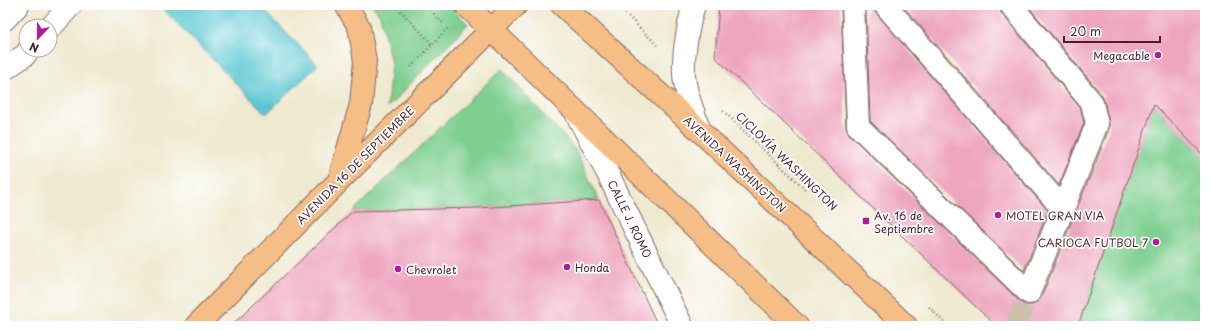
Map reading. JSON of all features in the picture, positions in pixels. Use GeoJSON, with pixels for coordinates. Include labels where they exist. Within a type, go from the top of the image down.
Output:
{"type":"FeatureCollection","features":[{"type":"Feature","properties":{"kind":"main road"},"geometry":{"type":"LineString","coordinates":[[339,181],[361,104],[365,61],[359,27],[346,5]]}},
{"type":"Feature","properties":{"kind":"main road"},"geometry":{"type":"LineString","coordinates":[[466,5],[798,326]]}},
{"type":"Feature","properties":{"kind":"main road","name":"AVENIDA 16 DE SEPTIEMBRE"},"geometry":{"type":"LineString","coordinates":[[196,326],[490,29],[516,5]]}},
{"type":"Feature","properties":{"kind":"main road","name":"AVENIDA WASHINGTON"},"geometry":{"type":"LineString","coordinates":[[562,5],[700,130],[906,326]]}},
{"type":"Feature","properties":{"kind":"street"},"geometry":{"type":"LineString","coordinates":[[5,19],[18,5]]}},
{"type":"Feature","properties":{"kind":"street"},"geometry":{"type":"LineString","coordinates":[[58,19],[71,5]]}},
{"type":"Feature","properties":{"kind":"street"},"geometry":{"type":"LineString","coordinates":[[694,5],[687,40],[684,82],[700,130]]}},
{"type":"Feature","properties":{"kind":"street"},"geometry":{"type":"LineString","coordinates":[[853,5],[858,126],[1029,293],[1098,124],[1092,103],[1011,5]]}},
{"type":"Feature","properties":{"kind":"street"},"geometry":{"type":"LineString","coordinates":[[884,5],[1063,209]]}},
{"type":"Feature","properties":{"kind":"street"},"geometry":{"type":"LineString","coordinates":[[5,69],[19,58]]}},
{"type":"Feature","properties":{"kind":"street","name":"CALLE J. ROMO"},"geometry":{"type":"LineString","coordinates":[[576,112],[682,326]]}},
{"type":"Feature","properties":{"kind":"path"},"geometry":{"type":"LineString","coordinates":[[395,5],[432,44]]}},
{"type":"Feature","properties":{"kind":"path"},"geometry":{"type":"LineString","coordinates":[[407,71],[448,28],[425,5]]}},
{"type":"Feature","properties":{"kind":"path"},"geometry":{"type":"LineString","coordinates":[[617,5],[685,73]]}},
{"type":"Feature","properties":{"kind":"path","name":"CICLOVÍA WASHINGTON"},"geometry":{"type":"LineString","coordinates":[[718,105],[810,194]]}},
{"type":"Feature","properties":{"kind":"path"},"geometry":{"type":"LineString","coordinates":[[925,304],[948,326]]}},
{"type":"Feature","properties":{"kind":"green space"},"geometry":{"type":"Polygon","coordinates":[[[372,5],[448,5],[468,24],[387,108],[391,62],[380,15],[372,5]]]}},
{"type":"Feature","properties":{"kind":"green space"},"geometry":{"type":"Polygon","coordinates":[[[502,69],[575,149],[599,200],[478,208],[353,211],[502,69]]]}},
{"type":"Feature","properties":{"kind":"green space","name":"CARIOCA FUTBOL 7"},"geometry":{"type":"Polygon","coordinates":[[[1154,104],[1205,157],[1205,326],[1078,326],[1154,104]]]}},
{"type":"Feature","properties":{"kind":"water"},"geometry":{"type":"Polygon","coordinates":[[[163,5],[259,5],[318,65],[266,114],[161,7],[163,5]]]}},
{"type":"Feature","properties":{"kind":"building"},"geometry":{"type":"Polygon","coordinates":[[[719,5],[841,5],[846,127],[849,134],[1020,302],[1025,305],[1032,305],[1041,298],[1109,129],[1109,122],[1102,95],[1027,5],[1205,5],[1205,157],[1154,104],[1078,326],[996,326],[715,57],[719,5]]]}},
{"type":"Feature","properties":{"kind":"building"},"geometry":{"type":"Polygon","coordinates":[[[866,5],[873,5],[876,13],[1048,211],[1024,271],[870,121],[866,5]]]}},
{"type":"Feature","properties":{"kind":"building"},"geometry":{"type":"Polygon","coordinates":[[[902,5],[999,5],[1001,13],[1081,109],[1084,123],[1059,185],[902,5]]]}},
{"type":"Feature","properties":{"kind":"building","name":"Chevrolet"},"geometry":{"type":"Polygon","coordinates":[[[599,200],[658,326],[231,326],[353,211],[478,208],[599,200]]]}},
{"type":"Feature","properties":{"kind":"tunnel"},"geometry":{"type":"LineString","coordinates":[[1016,326],[1029,293]]}},
{"type":"Feature","properties":{"kind":"place","name":"Megacable"},"geometry":{"type":"Point","coordinates":[1158,55]}},
{"type":"Feature","properties":{"kind":"place","name":"MOTEL GRAN VIA"},"geometry":{"type":"Point","coordinates":[998,215]}},
{"type":"Feature","properties":{"kind":"place","name":"Av. 16 de Septiembre"},"geometry":{"type":"Point","coordinates":[866,221]}},
{"type":"Feature","properties":{"kind":"place","name":"CARIOCA FUTBOL 7"},"geometry":{"type":"Point","coordinates":[1156,242]}},
{"type":"Feature","properties":{"kind":"place","name":"Honda"},"geometry":{"type":"Point","coordinates":[567,267]}},
{"type":"Feature","properties":{"kind":"place","name":"Chevrolet"},"geometry":{"type":"Point","coordinates":[398,269]}}]}
